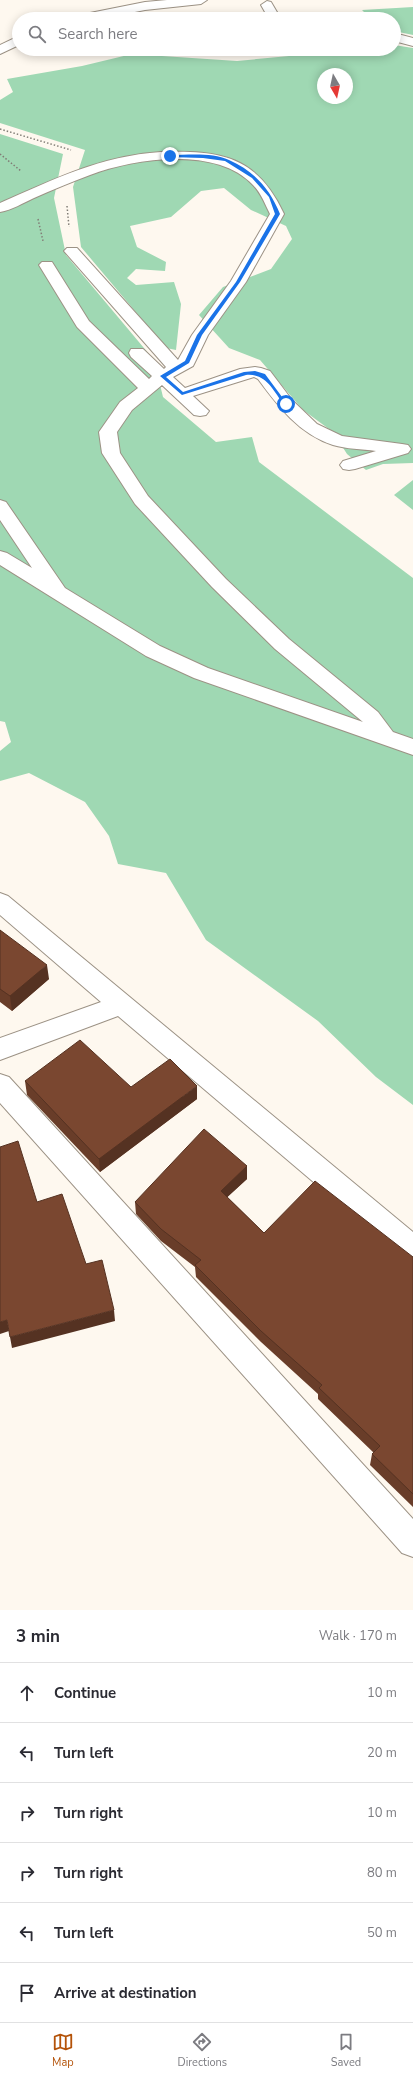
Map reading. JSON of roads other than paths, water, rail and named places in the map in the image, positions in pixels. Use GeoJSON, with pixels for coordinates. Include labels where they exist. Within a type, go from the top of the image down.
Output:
{"type":"FeatureCollection","features":[{"type":"Feature","properties":{"kind":"street"},"geometry":{"type":"LineString","coordinates":[[115,12],[145,6],[201,0]]}},
{"type":"Feature","properties":{"kind":"street"},"geometry":{"type":"LineString","coordinates":[[267,5],[271,12]]}},
{"type":"Feature","properties":{"kind":"street"},"geometry":{"type":"LineString","coordinates":[[401,39],[413,42]]}},
{"type":"Feature","properties":{"kind":"street"},"geometry":{"type":"LineString","coordinates":[[0,50],[12,44]]}},
{"type":"Feature","properties":{"kind":"street"},"geometry":{"type":"LineString","coordinates":[[0,208],[114,162],[142,158],[203,156],[227,160],[254,177],[271,197],[277,214],[238,282],[200,335],[187,362],[162,377],[126,406],[108,432],[111,453],[142,500],[219,583],[282,644],[371,717],[384,737]]}},
{"type":"Feature","properties":{"kind":"street"},"geometry":{"type":"LineString","coordinates":[[72,251],[162,377]]}},
{"type":"Feature","properties":{"kind":"street"},"geometry":{"type":"LineString","coordinates":[[47,265],[83,324],[162,377]]}},
{"type":"Feature","properties":{"kind":"street"},"geometry":{"type":"LineString","coordinates":[[137,353],[200,411]]}},
{"type":"Feature","properties":{"kind":"street"},"geometry":{"type":"LineString","coordinates":[[182,394],[246,373],[255,372],[264,375],[286,404],[311,428],[338,441],[408,448]]}},
{"type":"Feature","properties":{"kind":"street"},"geometry":{"type":"LineString","coordinates":[[349,465],[408,448]]}},
{"type":"Feature","properties":{"kind":"street"},"geometry":{"type":"LineString","coordinates":[[0,506],[58,594]]}},
{"type":"Feature","properties":{"kind":"street"},"geometry":{"type":"LineString","coordinates":[[0,557],[153,651],[201,673],[413,747]]}},
{"type":"Feature","properties":{"kind":"street"},"geometry":{"type":"LineString","coordinates":[[0,902],[413,1249]]}},
{"type":"Feature","properties":{"kind":"street"},"geometry":{"type":"LineString","coordinates":[[0,1049],[123,1004]]}},
{"type":"Feature","properties":{"kind":"street"},"geometry":{"type":"LineString","coordinates":[[0,1086],[413,1542]]}}]}
